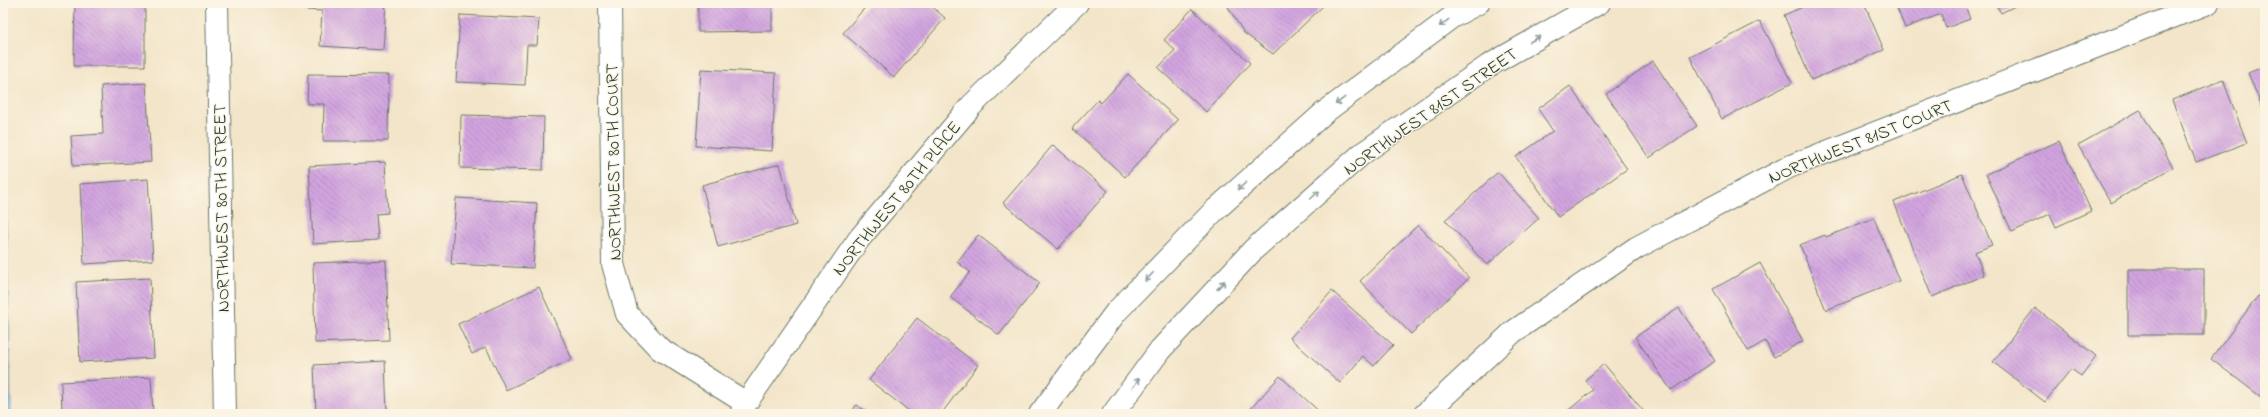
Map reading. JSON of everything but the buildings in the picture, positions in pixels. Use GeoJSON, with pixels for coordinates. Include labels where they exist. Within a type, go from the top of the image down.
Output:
{"type":"FeatureCollection","features":[{"type":"Feature","properties":{"kind":"street","name":"NORTHWEST 80TH STREET"},"geometry":{"type":"LineString","coordinates":[[217,3],[225,414]]}},
{"type":"Feature","properties":{"kind":"street","name":"NORTHWEST 80TH COURT"},"geometry":{"type":"LineString","coordinates":[[610,3],[613,264],[627,314],[660,349],[743,409]]}},
{"type":"Feature","properties":{"kind":"street","name":"NORTHWEST 80TH PLACE"},"geometry":{"type":"LineString","coordinates":[[743,409],[864,232],[970,106],[1077,3]]}},
{"type":"Feature","properties":{"kind":"street"},"geometry":{"type":"LineString","coordinates":[[1040,414],[1116,312],[1213,212],[1325,112],[1452,17],[1478,3]]}},
{"type":"Feature","properties":{"kind":"street","name":"NORTHWEST 81ST STREET"},"geometry":{"type":"LineString","coordinates":[[1113,414],[1160,350],[1254,249],[1363,153],[1488,66],[1599,3]]}},
{"type":"Feature","properties":{"kind":"street","name":"NORTHWEST 81ST COURT"},"geometry":{"type":"LineString","coordinates":[[1425,414],[1513,332],[1636,248],[1791,166],[2208,3]]}},
{"type":"Feature","properties":{"kind":"water"},"geometry":{"type":"Polygon","coordinates":[[[3,78],[11,414],[3,414],[3,78]]]}}]}
